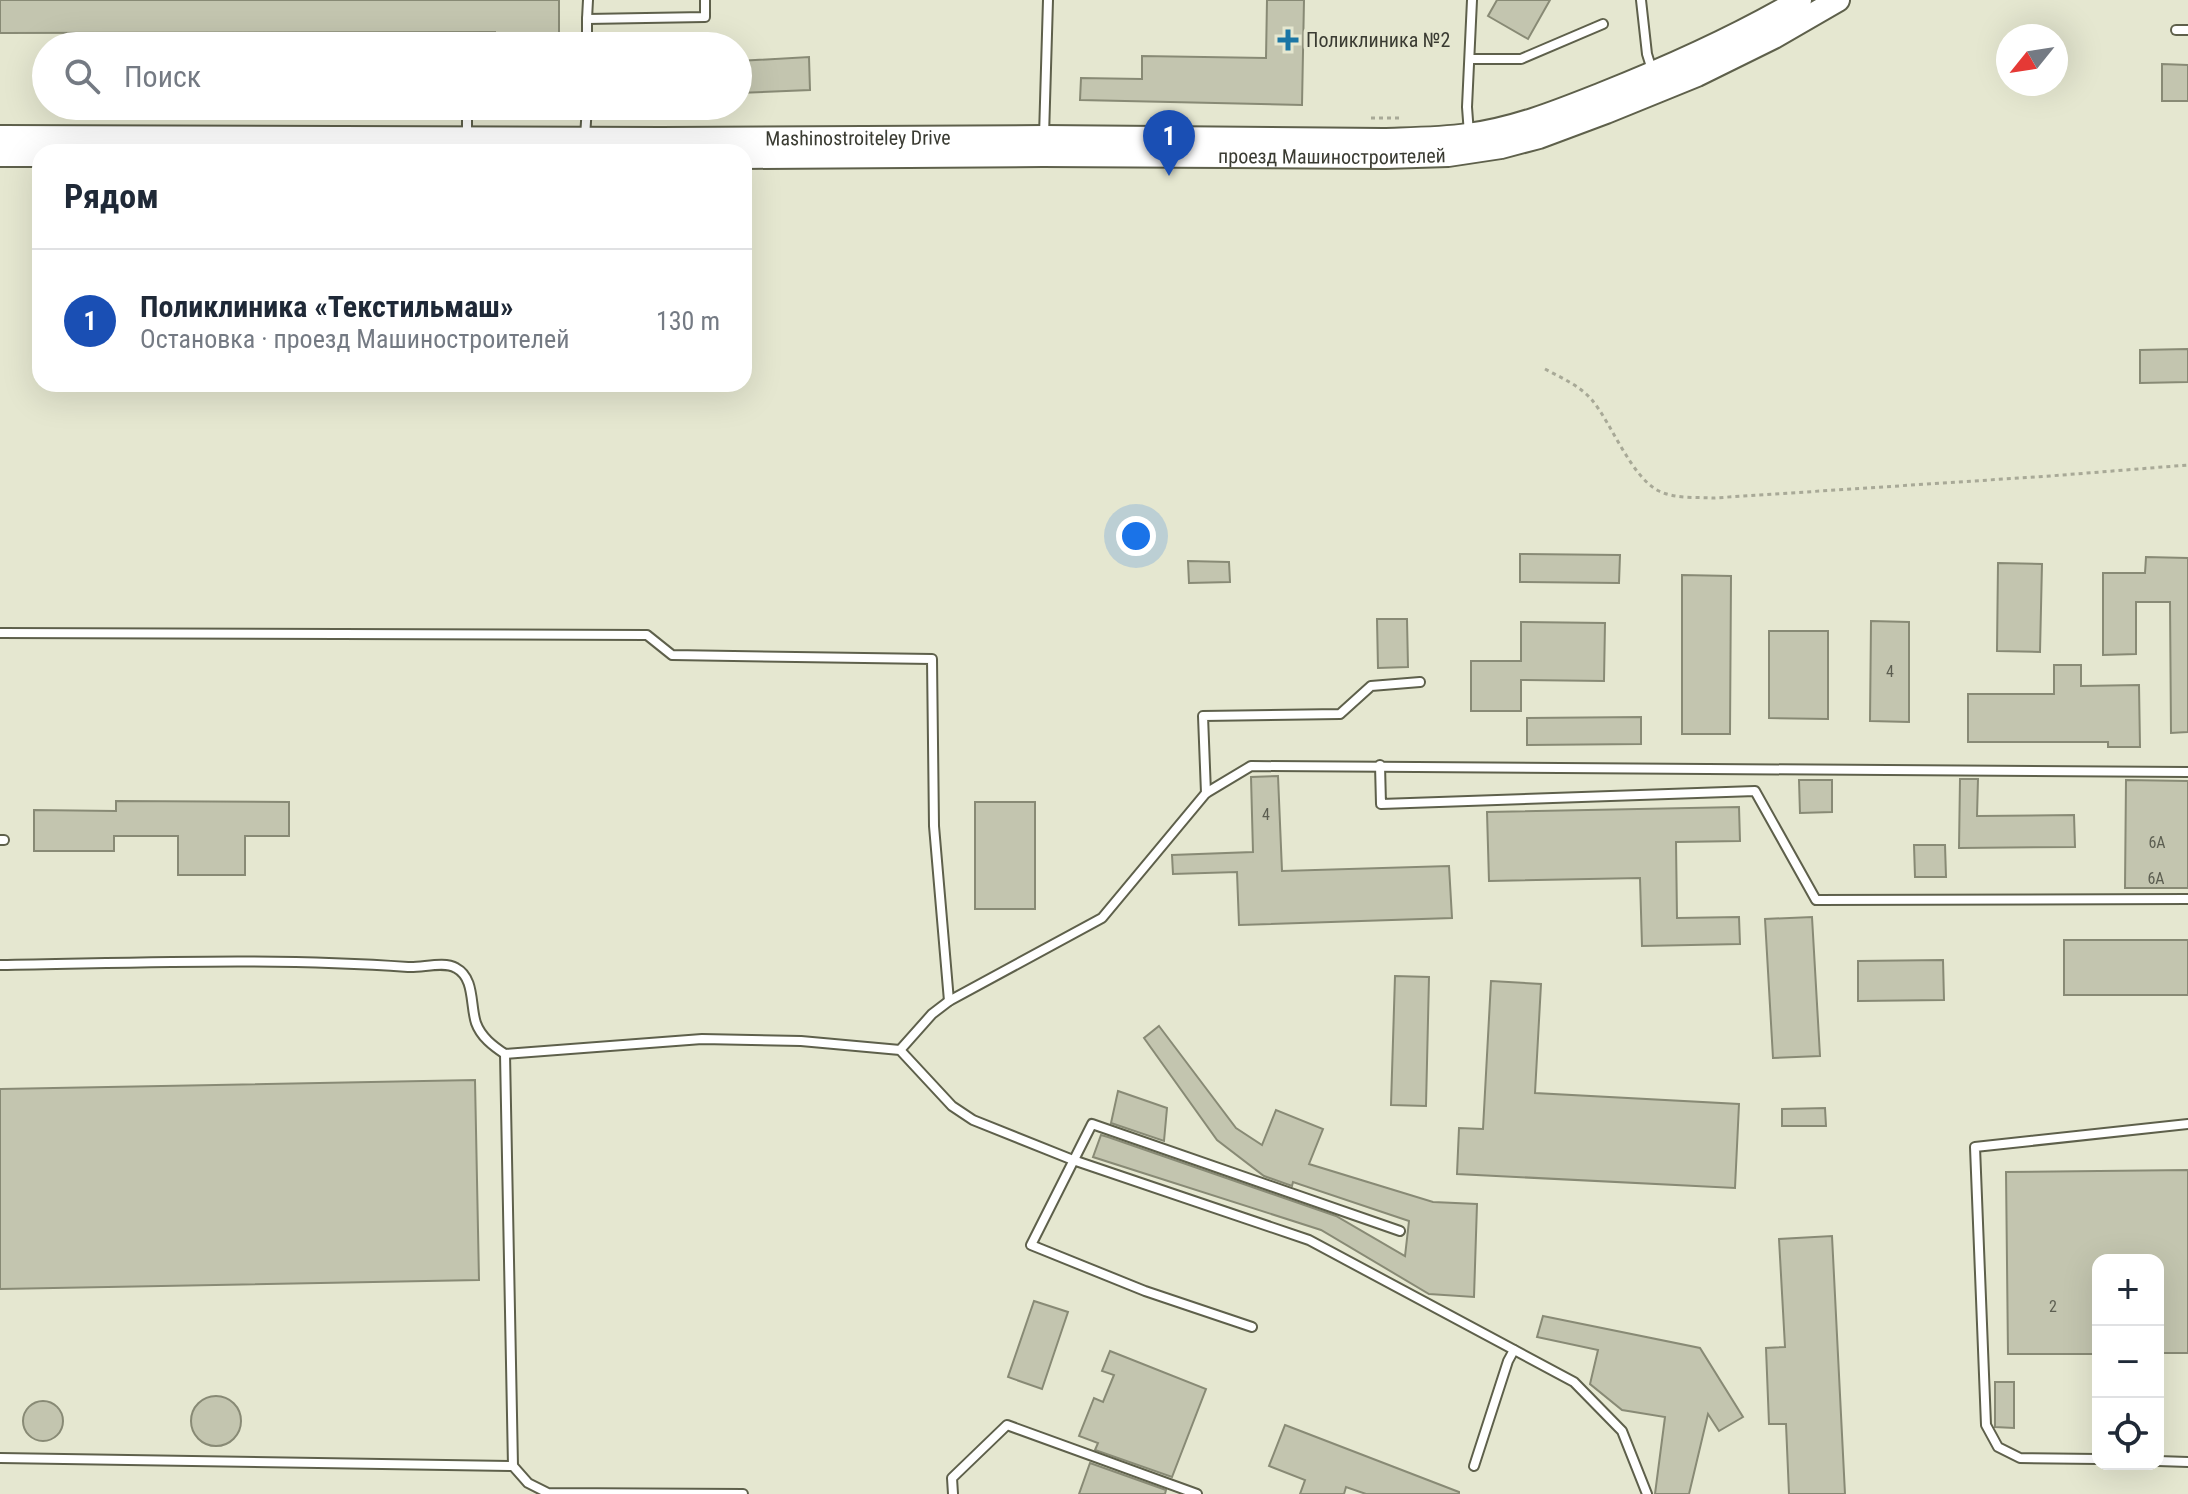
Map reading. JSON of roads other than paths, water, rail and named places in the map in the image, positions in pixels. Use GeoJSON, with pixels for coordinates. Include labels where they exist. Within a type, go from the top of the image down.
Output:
{"type":"FeatureCollection","features":[{"type":"Feature","properties":{"kind":"main road","name":"проезд Машиностроителей"},"geometry":{"type":"LineString","coordinates":[[752,157],[1469,135],[1548,115],[1653,74],[1721,43],[1800,0]]}},
{"type":"Feature","properties":{"kind":"main road","name":"проезд Машиностроителей"},"geometry":{"type":"LineString","coordinates":[[1043,146],[1385,157],[1448,155],[1501,147],[1539,137],[1697,75],[1774,37],[1838,0]]}},
{"type":"Feature","properties":{"kind":"main road","name":"Mashinostroiteley Drive"},"geometry":{"type":"LineString","coordinates":[[0,137],[467,138],[568,144]]}},
{"type":"Feature","properties":{"kind":"main road","name":"Mashinostroiteley Drive"},"geometry":{"type":"LineString","coordinates":[[623,144],[813,139],[1043,146]]}},
{"type":"Feature","properties":{"kind":"main road"},"geometry":{"type":"LineString","coordinates":[[0,155],[32,155]]}},
{"type":"Feature","properties":{"kind":"lane"},"geometry":{"type":"LineString","coordinates":[[587,32],[588,0]]}},
{"type":"Feature","properties":{"kind":"lane"},"geometry":{"type":"LineString","coordinates":[[587,19],[705,17],[705,0]]}},
{"type":"Feature","properties":{"kind":"lane"},"geometry":{"type":"LineString","coordinates":[[1043,146],[1048,0]]}},
{"type":"Feature","properties":{"kind":"lane"},"geometry":{"type":"LineString","coordinates":[[1469,135],[1467,107],[1472,0]]}},
{"type":"Feature","properties":{"kind":"lane"},"geometry":{"type":"LineString","coordinates":[[1641,0],[1647,54],[1653,74]]}},
{"type":"Feature","properties":{"kind":"lane"},"geometry":{"type":"LineString","coordinates":[[1470,59],[1521,59],[1603,24]]}},
{"type":"Feature","properties":{"kind":"lane"},"geometry":{"type":"LineString","coordinates":[[2176,30],[2188,30]]}},
{"type":"Feature","properties":{"kind":"lane"},"geometry":{"type":"LineString","coordinates":[[467,120],[467,138]]}},
{"type":"Feature","properties":{"kind":"lane"},"geometry":{"type":"LineString","coordinates":[[585,144],[586,120]]}},
{"type":"Feature","properties":{"kind":"lane"},"geometry":{"type":"LineString","coordinates":[[0,633],[647,635],[672,655],[932,659],[934,826],[949,1001]]}},
{"type":"Feature","properties":{"kind":"lane"},"geometry":{"type":"LineString","coordinates":[[1206,793],[1203,716],[1340,714],[1371,686],[1420,682]]}},
{"type":"Feature","properties":{"kind":"lane"},"geometry":{"type":"LineString","coordinates":[[1380,765],[1381,804],[1755,791],[1816,900],[2188,899]]}},
{"type":"Feature","properties":{"kind":"lane"},"geometry":{"type":"LineString","coordinates":[[900,1050],[932,1014],[949,1001],[1102,918],[1206,793],[1251,766],[2188,772]]}},
{"type":"Feature","properties":{"kind":"lane"},"geometry":{"type":"LineString","coordinates":[[0,965],[327,962],[420,967],[448,965],[465,975],[480,1031],[490,1044],[505,1054],[702,1039],[801,1041],[900,1050],[952,1106],[973,1120],[1073,1160],[1309,1240],[1574,1382],[1622,1431],[1647,1494]]}},
{"type":"Feature","properties":{"kind":"lane"},"geometry":{"type":"LineString","coordinates":[[505,1054],[513,1466],[528,1483],[548,1493],[743,1494]]}},
{"type":"Feature","properties":{"kind":"lane"},"geometry":{"type":"LineString","coordinates":[[1252,1327],[1145,1291],[1031,1245],[1092,1124],[1400,1231]]}},
{"type":"Feature","properties":{"kind":"lane"},"geometry":{"type":"LineString","coordinates":[[2092,1459],[2020,1458],[1998,1447],[1986,1425],[1975,1147],[2188,1124]]}},
{"type":"Feature","properties":{"kind":"lane"},"geometry":{"type":"LineString","coordinates":[[1474,1466],[1514,1350]]}},
{"type":"Feature","properties":{"kind":"lane"},"geometry":{"type":"LineString","coordinates":[[953,1494],[952,1478],[1007,1425],[1197,1494]]}},
{"type":"Feature","properties":{"kind":"lane"},"geometry":{"type":"LineString","coordinates":[[0,1458],[513,1466]]}},
{"type":"Feature","properties":{"kind":"lane"},"geometry":{"type":"LineString","coordinates":[[2164,1461],[2188,1462]]}},
{"type":"Feature","properties":{"kind":"place","name":"Поликлиника №2"},"geometry":{"type":"Point","coordinates":[1288,40]}},
{"type":"Feature","properties":{"kind":"place","name":"Поликлиника «Текстильмаш»"},"geometry":{"type":"Point","coordinates":[1169,176]}}]}
